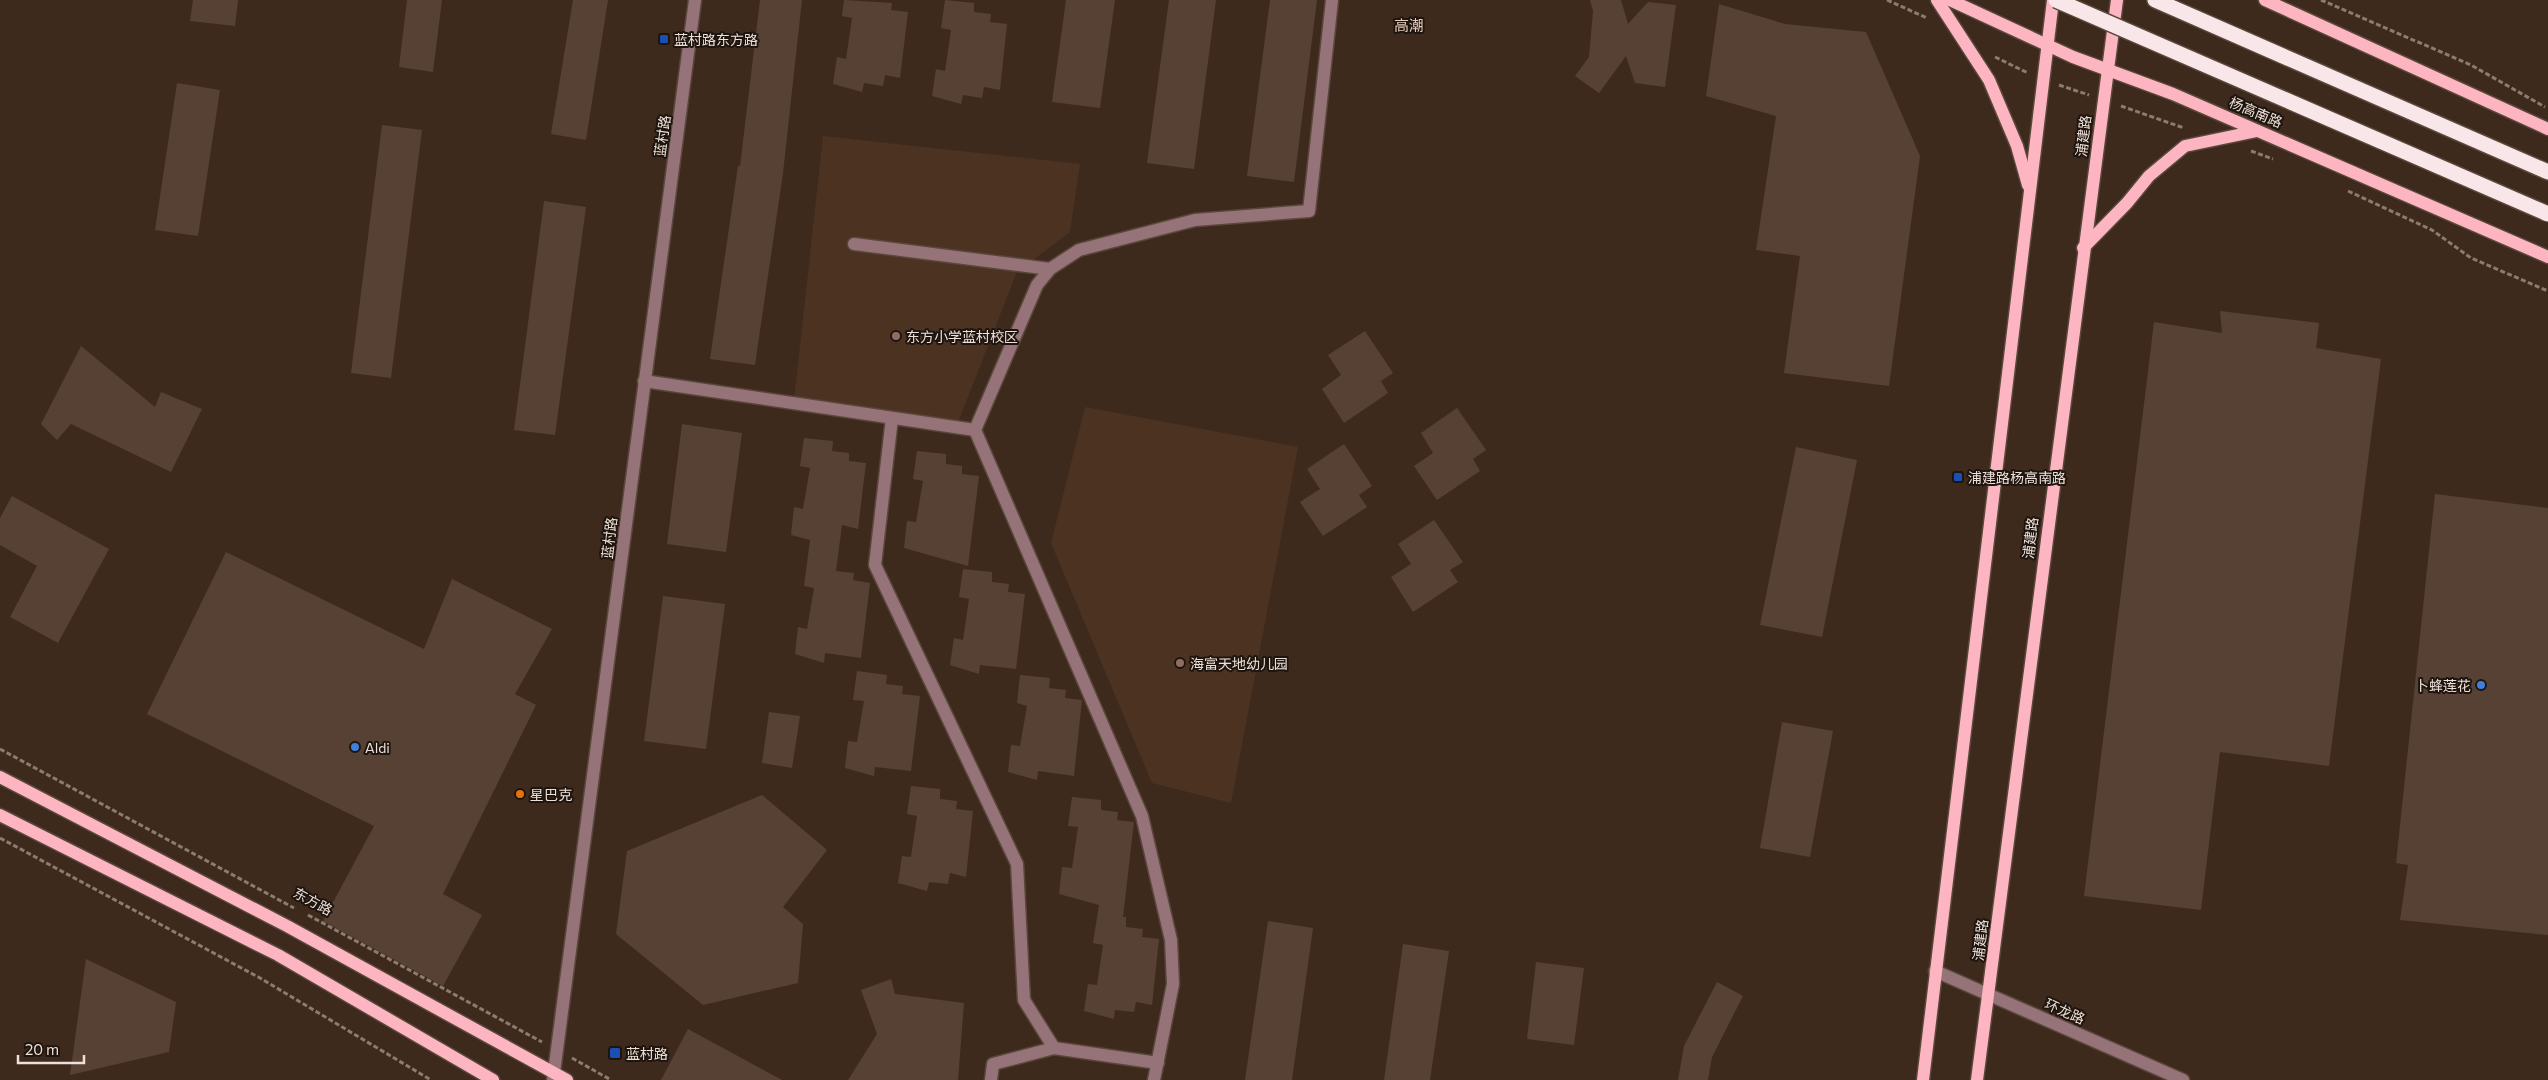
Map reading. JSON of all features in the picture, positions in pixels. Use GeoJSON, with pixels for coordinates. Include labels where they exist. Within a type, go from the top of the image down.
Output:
{"type":"FeatureCollection","features":[{"type":"Feature","properties":{"kind":"highway","name":"杨高南路"},"geometry":{"type":"LineString","coordinates":[[2054,0],[2548,214]]}},
{"type":"Feature","properties":{"kind":"highway"},"geometry":{"type":"LineString","coordinates":[[2155,0],[2548,172]]}},
{"type":"Feature","properties":{"kind":"main road"},"geometry":{"type":"LineString","coordinates":[[1937,0],[1990,80],[2018,146],[2029,191]]}},
{"type":"Feature","properties":{"kind":"main road","name":"杨高南路"},"geometry":{"type":"LineString","coordinates":[[1950,0],[2108,71],[2173,94],[2548,257]]}},
{"type":"Feature","properties":{"kind":"main road"},"geometry":{"type":"LineString","coordinates":[[1923,1080],[2029,191],[2054,0]]}},
{"type":"Feature","properties":{"kind":"main road","name":"浦建路"},"geometry":{"type":"LineString","coordinates":[[1977,1080],[2116,0]]}},
{"type":"Feature","properties":{"kind":"main road"},"geometry":{"type":"LineString","coordinates":[[2265,0],[2548,128]]}},
{"type":"Feature","properties":{"kind":"main road"},"geometry":{"type":"LineString","coordinates":[[2084,248],[2127,203],[2148,176],[2185,146],[2257,130]]}},
{"type":"Feature","properties":{"kind":"main road"},"geometry":{"type":"LineString","coordinates":[[0,777],[287,926],[554,1076],[567,1080]]}},
{"type":"Feature","properties":{"kind":"main road"},"geometry":{"type":"LineString","coordinates":[[0,814],[278,955],[493,1080]]}},
{"type":"Feature","properties":{"kind":"street","name":"蓝村路"},"geometry":{"type":"LineString","coordinates":[[554,1076],[695,0]]}},
{"type":"Feature","properties":{"kind":"street"},"geometry":{"type":"LineString","coordinates":[[1154,1080],[1173,984],[1171,940],[1142,816],[976,430],[1037,285],[1050,270],[1079,250],[1195,220],[1309,211],[1332,0]]}},
{"type":"Feature","properties":{"kind":"street"},"geometry":{"type":"LineString","coordinates":[[854,244],[1050,270]]}},
{"type":"Feature","properties":{"kind":"street"},"geometry":{"type":"LineString","coordinates":[[644,381],[976,430]]}},
{"type":"Feature","properties":{"kind":"street"},"geometry":{"type":"LineString","coordinates":[[892,418],[876,565],[1017,864],[1024,1000],[1054,1048]]}},
{"type":"Feature","properties":{"kind":"street","name":"环龙路"},"geometry":{"type":"LineString","coordinates":[[1935,970],[2183,1080]]}},
{"type":"Feature","properties":{"kind":"street"},"geometry":{"type":"LineString","coordinates":[[991,1080],[993,1064],[1054,1048],[1158,1063]]}},
{"type":"Feature","properties":{"kind":"path"},"geometry":{"type":"LineString","coordinates":[[2321,0],[2471,65],[2548,108]]}},
{"type":"Feature","properties":{"kind":"path","name":"东方路"},"geometry":{"type":"LineString","coordinates":[[0,748],[298,910]]}},
{"type":"Feature","properties":{"kind":"path"},"geometry":{"type":"LineString","coordinates":[[0,838],[260,978],[431,1080]]}},
{"type":"Feature","properties":{"kind":"path","name":"东方路"},"geometry":{"type":"LineString","coordinates":[[306,914],[610,1080]]}},
{"type":"Feature","properties":{"kind":"shaded area","name":"东方小学蓝村校区"},"geometry":{"type":"Polygon","coordinates":[[[823,136],[1080,164],[1070,232],[1017,272],[955,430],[794,400],[823,136]]]}},
{"type":"Feature","properties":{"kind":"shaded area","name":"海富天地幼儿园"},"geometry":{"type":"Polygon","coordinates":[[[1085,407],[1298,447],[1231,803],[1152,783],[1051,543],[1085,407]]]}},
{"type":"Feature","properties":{"kind":"building"},"geometry":{"type":"Polygon","coordinates":[[[193,0],[238,0],[235,26],[190,21],[193,0]]]}},
{"type":"Feature","properties":{"kind":"building"},"geometry":{"type":"Polygon","coordinates":[[[407,0],[442,0],[433,72],[399,67],[407,0]]]}},
{"type":"Feature","properties":{"kind":"building"},"geometry":{"type":"Polygon","coordinates":[[[573,0],[608,0],[586,140],[551,134],[573,0]]]}},
{"type":"Feature","properties":{"kind":"building"},"geometry":{"type":"Polygon","coordinates":[[[760,0],[802,0],[783,173],[755,365],[710,359],[738,166],[740,166],[760,0]]]}},
{"type":"Feature","properties":{"kind":"building"},"geometry":{"type":"Polygon","coordinates":[[[844,0],[892,3],[891,10],[908,12],[900,78],[885,75],[883,86],[864,83],[862,92],[833,84],[837,57],[846,59],[852,18],[842,16],[844,0]]]}},
{"type":"Feature","properties":{"kind":"building"},"geometry":{"type":"Polygon","coordinates":[[[945,0],[974,3],[974,12],[991,14],[990,22],[1007,24],[1000,90],[984,87],[982,98],[963,95],[961,104],[932,96],[936,69],[945,71],[951,30],[941,28],[945,0]]]}},
{"type":"Feature","properties":{"kind":"building"},"geometry":{"type":"Polygon","coordinates":[[[1066,0],[1115,0],[1100,108],[1052,102],[1066,0]]]}},
{"type":"Feature","properties":{"kind":"building"},"geometry":{"type":"Polygon","coordinates":[[[1169,0],[1216,0],[1194,169],[1147,163],[1169,0]]]}},
{"type":"Feature","properties":{"kind":"building"},"geometry":{"type":"Polygon","coordinates":[[[1270,0],[1317,0],[1294,182],[1247,176],[1270,0]]]}},
{"type":"Feature","properties":{"kind":"building"},"geometry":{"type":"Polygon","coordinates":[[[1590,0],[1621,0],[1628,24],[1648,2],[1676,5],[1665,87],[1635,83],[1626,56],[1599,93],[1575,76],[1589,57],[1593,11],[1590,0]]]}},
{"type":"Feature","properties":{"kind":"building"},"geometry":{"type":"Polygon","coordinates":[[[1719,4],[1785,24],[1866,32],[1920,156],[1889,386],[1784,373],[1800,256],[1756,250],[1776,116],[1706,96],[1719,4]]]}},
{"type":"Feature","properties":{"kind":"building"},"geometry":{"type":"Polygon","coordinates":[[[177,83],[220,90],[198,236],[155,230],[177,83]]]}},
{"type":"Feature","properties":{"kind":"building"},"geometry":{"type":"Polygon","coordinates":[[[382,125],[422,130],[391,378],[351,373],[382,125]]]}},
{"type":"Feature","properties":{"kind":"building"},"geometry":{"type":"Polygon","coordinates":[[[544,201],[586,207],[555,435],[514,430],[544,201]]]}},
{"type":"Feature","properties":{"kind":"building"},"geometry":{"type":"Polygon","coordinates":[[[2220,311],[2319,323],[2316,348],[2381,359],[2329,766],[2220,752],[2201,910],[2084,896],[2154,322],[2222,333],[2220,311]]]}},
{"type":"Feature","properties":{"kind":"building"},"geometry":{"type":"Polygon","coordinates":[[[1365,331],[1393,373],[1381,381],[1388,393],[1344,423],[1322,389],[1341,375],[1328,355],[1365,331]]]}},
{"type":"Feature","properties":{"kind":"building"},"geometry":{"type":"Polygon","coordinates":[[[81,346],[155,407],[161,392],[202,409],[171,472],[71,424],[57,440],[41,424],[81,346]]]}},
{"type":"Feature","properties":{"kind":"building"},"geometry":{"type":"Polygon","coordinates":[[[1457,408],[1486,450],[1473,459],[1480,471],[1437,500],[1414,466],[1433,453],[1421,433],[1457,408]]]}},
{"type":"Feature","properties":{"kind":"building"},"geometry":{"type":"Polygon","coordinates":[[[682,424],[742,433],[726,552],[667,544],[682,424]]]}},
{"type":"Feature","properties":{"kind":"building"},"geometry":{"type":"Polygon","coordinates":[[[804,438],[833,441],[832,451],[849,453],[849,461],[866,463],[858,529],[842,525],[836,571],[854,573],[853,580],[870,583],[861,658],[825,653],[824,663],[795,654],[798,627],[807,629],[814,588],[804,586],[810,540],[791,535],[794,507],[803,509],[810,468],[800,466],[804,438]]]}},
{"type":"Feature","properties":{"kind":"building"},"geometry":{"type":"Polygon","coordinates":[[[1344,444],[1372,486],[1359,495],[1367,507],[1323,536],[1300,502],[1320,489],[1307,469],[1344,444]]]}},
{"type":"Feature","properties":{"kind":"building"},"geometry":{"type":"Polygon","coordinates":[[[1796,447],[1857,460],[1822,637],[1760,625],[1796,447]]]}},
{"type":"Feature","properties":{"kind":"building"},"geometry":{"type":"Polygon","coordinates":[[[917,451],[946,454],[946,464],[962,466],[962,474],[979,476],[968,566],[904,548],[907,521],[916,522],[923,481],[913,479],[917,451]]]}},
{"type":"Feature","properties":{"kind":"building","name":"卜蜂莲花"},"geometry":{"type":"Polygon","coordinates":[[[2435,494],[2548,508],[2548,935],[2400,920],[2408,865],[2396,863],[2435,494]]]}},
{"type":"Feature","properties":{"kind":"building"},"geometry":{"type":"Polygon","coordinates":[[[12,496],[109,549],[58,643],[10,617],[37,566],[0,545],[0,518],[12,496]]]}},
{"type":"Feature","properties":{"kind":"building"},"geometry":{"type":"Polygon","coordinates":[[[1434,520],[1463,562],[1450,570],[1458,582],[1413,612],[1391,577],[1411,564],[1398,544],[1434,520]]]}},
{"type":"Feature","properties":{"kind":"building"},"geometry":{"type":"Polygon","coordinates":[[[226,552],[424,649],[452,579],[552,629],[515,694],[536,705],[443,894],[482,915],[443,986],[323,921],[374,826],[147,714],[226,552]]]}},
{"type":"Feature","properties":{"kind":"building"},"geometry":{"type":"Polygon","coordinates":[[[963,569],[992,572],[992,582],[1009,584],[1008,592],[1025,594],[1016,669],[980,665],[979,674],[950,665],[954,638],[963,640],[969,599],[959,597],[963,569]]]}},
{"type":"Feature","properties":{"kind":"building"},"geometry":{"type":"Polygon","coordinates":[[[663,596],[725,604],[706,749],[644,741],[663,596]]]}},
{"type":"Feature","properties":{"kind":"building"},"geometry":{"type":"Polygon","coordinates":[[[857,671],[887,675],[886,684],[903,686],[902,694],[920,696],[911,771],[875,767],[874,776],[845,768],[848,741],[857,742],[864,701],[853,700],[857,671]]]}},
{"type":"Feature","properties":{"kind":"building"},"geometry":{"type":"Polygon","coordinates":[[[1020,675],[1050,678],[1049,688],[1066,690],[1065,698],[1082,700],[1074,776],[1038,771],[1037,780],[1008,772],[1011,745],[1020,746],[1027,706],[1017,703],[1020,675]]]}},
{"type":"Feature","properties":{"kind":"building"},"geometry":{"type":"Polygon","coordinates":[[[769,712],[800,716],[792,768],[762,763],[769,712]]]}},
{"type":"Feature","properties":{"kind":"building"},"geometry":{"type":"Polygon","coordinates":[[[1782,722],[1833,731],[1810,857],[1760,848],[1782,722]]]}},
{"type":"Feature","properties":{"kind":"building"},"geometry":{"type":"Polygon","coordinates":[[[911,786],[940,789],[940,799],[957,801],[956,809],[973,811],[966,877],[950,873],[948,884],[929,882],[927,891],[898,883],[902,856],[911,857],[917,816],[907,814],[911,786]]]}},
{"type":"Feature","properties":{"kind":"building"},"geometry":{"type":"Polygon","coordinates":[[[762,795],[827,850],[783,907],[803,924],[798,983],[703,1005],[616,934],[627,851],[762,795]]]}},
{"type":"Feature","properties":{"kind":"building"},"geometry":{"type":"Polygon","coordinates":[[[1072,797],[1101,800],[1101,810],[1118,812],[1117,820],[1134,822],[1123,917],[1126,917],[1126,927],[1143,929],[1142,937],[1159,939],[1152,1005],[1136,1002],[1134,1012],[1115,1010],[1114,1019],[1084,1011],[1088,984],[1097,985],[1103,945],[1093,943],[1099,905],[1059,894],[1062,867],[1072,868],[1078,827],[1068,826],[1072,797]]]}},
{"type":"Feature","properties":{"kind":"building"},"geometry":{"type":"Polygon","coordinates":[[[1268,921],[1313,928],[1292,1080],[1245,1080],[1268,921]]]}},
{"type":"Feature","properties":{"kind":"building"},"geometry":{"type":"Polygon","coordinates":[[[1403,944],[1449,951],[1430,1080],[1384,1080],[1403,944]]]}},
{"type":"Feature","properties":{"kind":"building"},"geometry":{"type":"Polygon","coordinates":[[[86,959],[176,1002],[169,1052],[70,1075],[86,959]]]}},
{"type":"Feature","properties":{"kind":"building"},"geometry":{"type":"Polygon","coordinates":[[[1536,962],[1584,968],[1574,1045],[1527,1039],[1536,962]]]}},
{"type":"Feature","properties":{"kind":"building"},"geometry":{"type":"Polygon","coordinates":[[[891,979],[895,994],[964,1003],[958,1080],[848,1080],[877,1034],[861,990],[891,979]]]}},
{"type":"Feature","properties":{"kind":"building"},"geometry":{"type":"Polygon","coordinates":[[[1717,982],[1743,996],[1712,1057],[1708,1080],[1678,1080],[1684,1046],[1717,982]]]}},
{"type":"Feature","properties":{"kind":"building"},"geometry":{"type":"Polygon","coordinates":[[[688,1029],[782,1080],[661,1080],[688,1029]]]}},
{"type":"Feature","properties":{"kind":"place","name":"蓝村路东方路"},"geometry":{"type":"Point","coordinates":[664,39]}},
{"type":"Feature","properties":{"kind":"place","name":"东方小学蓝村校区"},"geometry":{"type":"Point","coordinates":[896,336]}},
{"type":"Feature","properties":{"kind":"place","name":"浦建路杨高南路"},"geometry":{"type":"Point","coordinates":[1958,477]}},
{"type":"Feature","properties":{"kind":"place","name":"海富天地幼儿园"},"geometry":{"type":"Point","coordinates":[1180,663]}},
{"type":"Feature","properties":{"kind":"place","name":"卜蜂莲花"},"geometry":{"type":"Point","coordinates":[2481,685]}},
{"type":"Feature","properties":{"kind":"place","name":"Aldi"},"geometry":{"type":"Point","coordinates":[355,747]}},
{"type":"Feature","properties":{"kind":"place","name":"星巴克"},"geometry":{"type":"Point","coordinates":[520,794]}},
{"type":"Feature","properties":{"kind":"place","name":"蓝村路"},"geometry":{"type":"Point","coordinates":[615,1053]}},
{"type":"Feature","properties":{"kind":"district","name":"高潮"},"geometry":{"type":"Point","coordinates":[1409,25]}}]}
